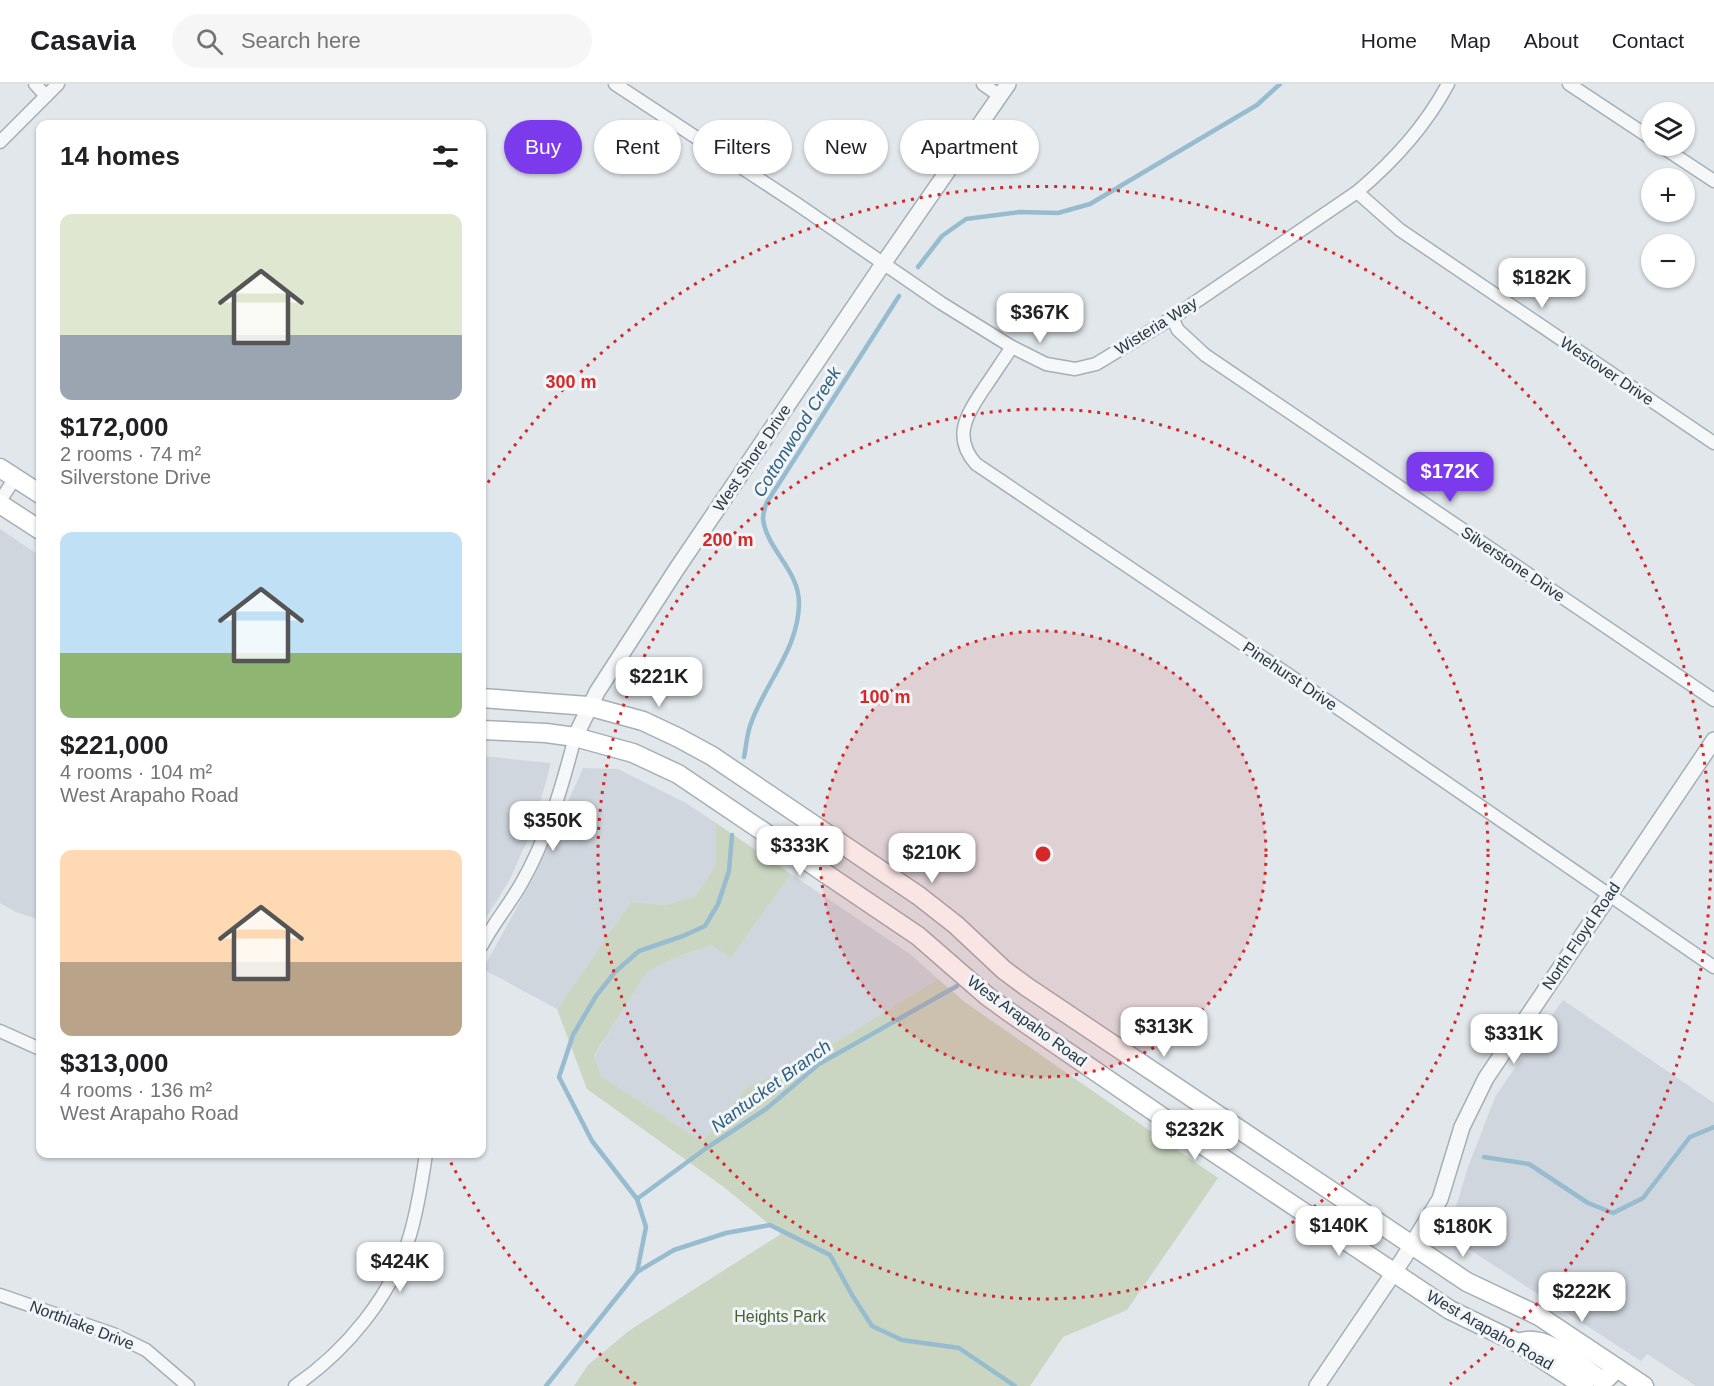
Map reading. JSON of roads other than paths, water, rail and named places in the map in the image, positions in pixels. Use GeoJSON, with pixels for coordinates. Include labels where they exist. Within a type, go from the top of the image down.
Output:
{"type":"FeatureCollection","features":[{"type":"Feature","properties":{"kind":"main road"},"geometry":{"type":"LineString","coordinates":[[8,473],[36,491]]}},
{"type":"Feature","properties":{"kind":"main road"},"geometry":{"type":"LineString","coordinates":[[0,502],[36,527]]}},
{"type":"Feature","properties":{"kind":"main road","name":"West Arapaho Road"},"geometry":{"type":"LineString","coordinates":[[486,698],[588,706],[643,721],[712,756],[926,901],[956,925],[1004,970],[1124,1052],[1467,1282],[1539,1316],[1644,1386]]}},
{"type":"Feature","properties":{"kind":"main road","name":"West Arapaho Road"},"geometry":{"type":"LineString","coordinates":[[486,730],[575,737],[633,753],[678,774],[918,936],[987,996],[1106,1078],[1450,1310],[1518,1343],[1584,1386]]}},
{"type":"Feature","properties":{"kind":"main road"},"geometry":{"type":"LineString","coordinates":[[1106,1078],[1124,1052]]}},
{"type":"Feature","properties":{"kind":"main road"},"geometry":{"type":"LineString","coordinates":[[1518,1343],[1528,1339],[1550,1345],[1600,1378],[1607,1378],[1617,1368]]}},
{"type":"Feature","properties":{"kind":"street"},"geometry":{"type":"LineString","coordinates":[[35,84],[46,96]]}},
{"type":"Feature","properties":{"kind":"street"},"geometry":{"type":"LineString","coordinates":[[0,142],[58,84]]}},
{"type":"Feature","properties":{"kind":"street","name":"Wisteria Way"},"geometry":{"type":"LineString","coordinates":[[615,84],[797,204],[883,264],[1012,347],[1046,364],[1075,369],[1095,364],[1172,318],[1357,192],[1379,174],[1412,139],[1448,84]]}},
{"type":"Feature","properties":{"kind":"street"},"geometry":{"type":"LineString","coordinates":[[983,84],[1004,90]]}},
{"type":"Feature","properties":{"kind":"street"},"geometry":{"type":"LineString","coordinates":[[1569,84],[1641,132]]}},
{"type":"Feature","properties":{"kind":"street","name":"West Shore Drive"},"geometry":{"type":"LineString","coordinates":[[486,938],[521,884],[536,852],[562,784],[575,737],[588,706],[717,509],[1004,90]]}},
{"type":"Feature","properties":{"kind":"street"},"geometry":{"type":"LineString","coordinates":[[1676,156],[1714,181]]}},
{"type":"Feature","properties":{"kind":"street","name":"Westover Drive"},"geometry":{"type":"LineString","coordinates":[[1357,192],[1400,230],[1714,443]]}},
{"type":"Feature","properties":{"kind":"street","name":"Silverstone Drive"},"geometry":{"type":"LineString","coordinates":[[1172,318],[1178,330],[1205,355],[1714,700]]}},
{"type":"Feature","properties":{"kind":"street","name":"Pinehurst Drive"},"geometry":{"type":"LineString","coordinates":[[1012,347],[965,422],[964,445],[976,464],[1348,715],[1714,967]]}},
{"type":"Feature","properties":{"kind":"street"},"geometry":{"type":"LineString","coordinates":[[0,502],[8,473]]}},
{"type":"Feature","properties":{"kind":"street","name":"North Floyd Road"},"geometry":{"type":"LineString","coordinates":[[1317,1386],[1412,1245],[1440,1199],[1462,1127],[1482,1085],[1714,740]]}},
{"type":"Feature","properties":{"kind":"street"},"geometry":{"type":"LineString","coordinates":[[0,1031],[36,1047]]}},
{"type":"Feature","properties":{"kind":"street"},"geometry":{"type":"LineString","coordinates":[[294,1386],[330,1359],[370,1313],[384,1291],[410,1236],[422,1185],[425,1158]]}},
{"type":"Feature","properties":{"kind":"street","name":"Northlake Drive"},"geometry":{"type":"LineString","coordinates":[[0,1295],[113,1334],[146,1350],[188,1386]]}},
{"type":"Feature","properties":{"kind":"waterway","name":"Cottonwood Creek"},"geometry":{"type":"LineString","coordinates":[[918,267],[942,236],[966,219],[1020,212],[1058,213],[1090,204],[1257,105],[1280,84]]}},
{"type":"Feature","properties":{"kind":"waterway","name":"Cottonwood Creek"},"geometry":{"type":"LineString","coordinates":[[744,757],[749,730],[756,711],[793,636],[799,603],[794,580],[770,541],[766,530],[763,519],[767,502],[899,296]]}},
{"type":"Feature","properties":{"kind":"waterway","name":"Cottonwood Creek"},"geometry":{"type":"LineString","coordinates":[[546,1386],[637,1272],[646,1227],[637,1199],[592,1141],[559,1077],[573,1035],[596,996],[615,972],[639,951],[705,926],[718,904],[729,871],[732,835]]}},
{"type":"Feature","properties":{"kind":"waterway","name":"Nantucket Branch"},"geometry":{"type":"LineString","coordinates":[[637,1199],[705,1149],[766,1109],[819,1064],[957,986]]}},
{"type":"Feature","properties":{"kind":"waterway","name":"Nantucket Branch"},"geometry":{"type":"LineString","coordinates":[[1484,1157],[1529,1164],[1588,1203],[1613,1213],[1643,1198],[1690,1137],[1714,1127]]}},
{"type":"Feature","properties":{"kind":"waterway"},"geometry":{"type":"LineString","coordinates":[[637,1272],[674,1250],[726,1233],[770,1225],[830,1255],[872,1326],[902,1340],[959,1348],[1015,1386]]}},
{"type":"Feature","properties":{"kind":"park label","name":"Heights Park"},"geometry":{"type":"Point","coordinates":[780,1316]}}]}
